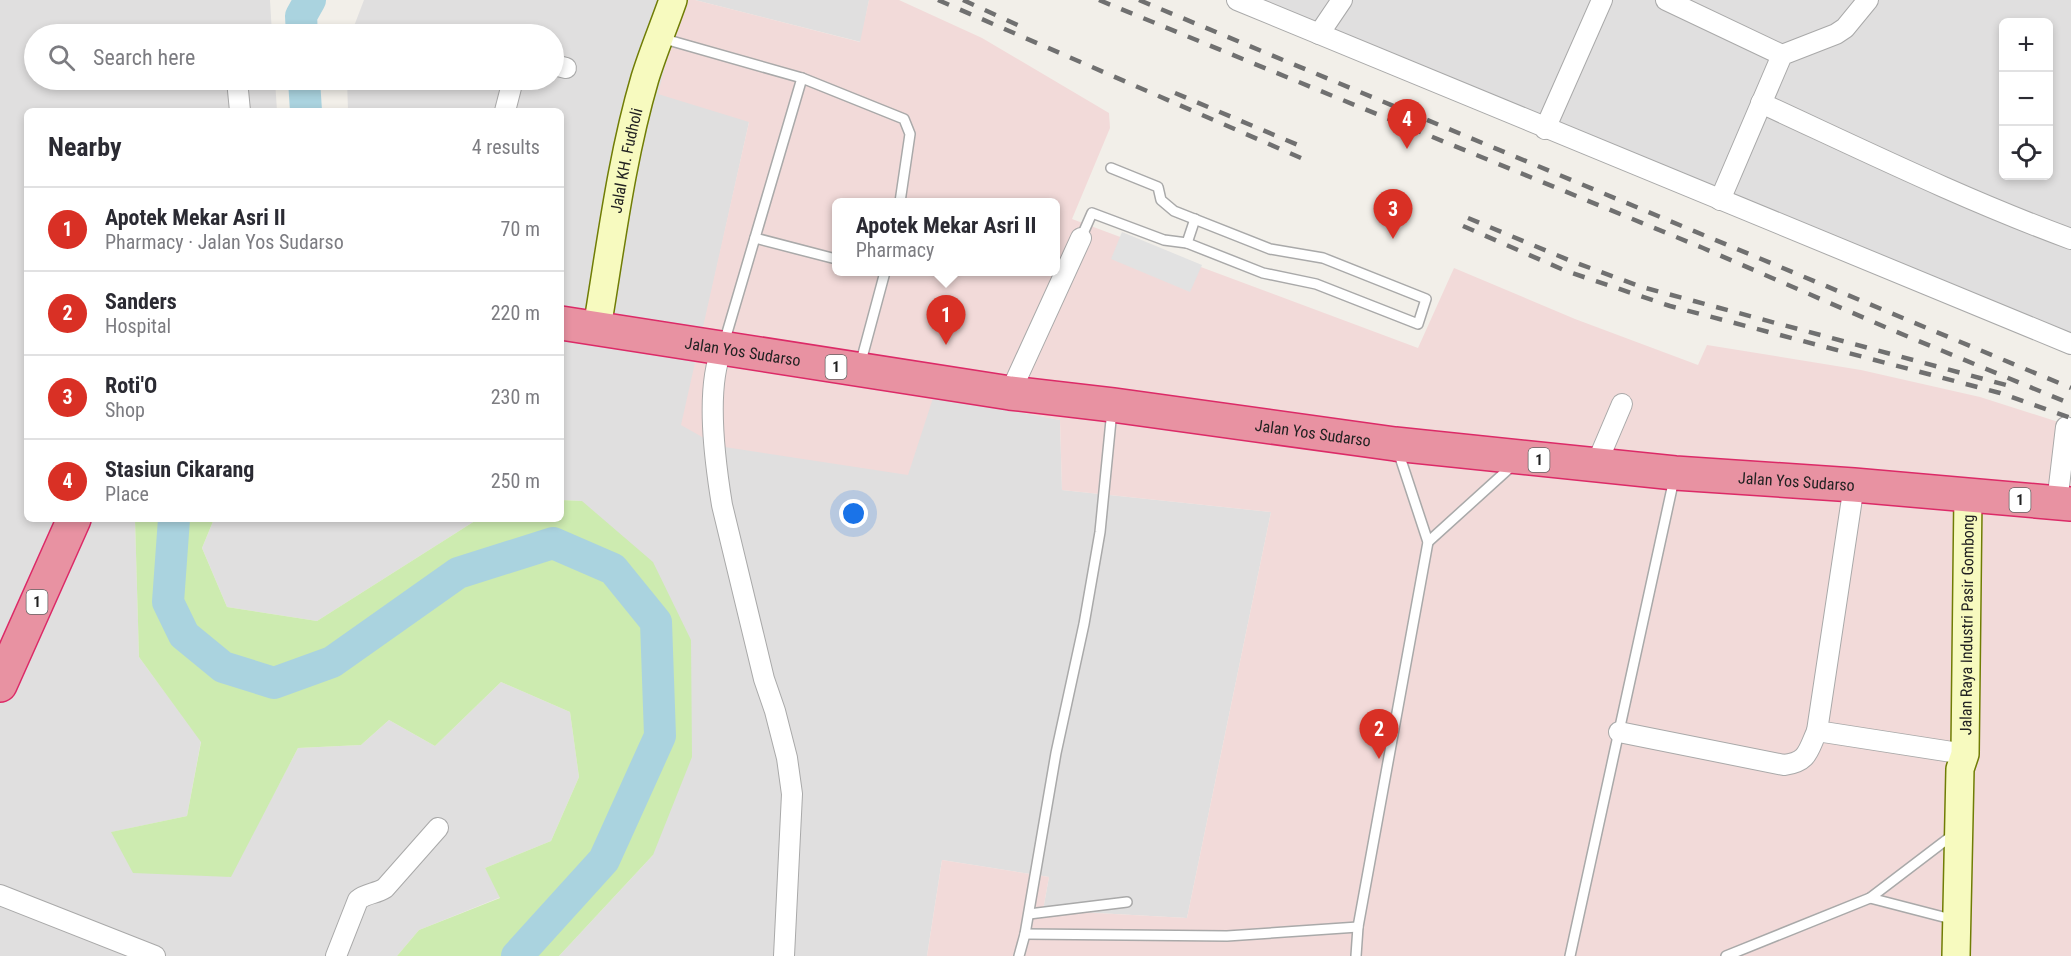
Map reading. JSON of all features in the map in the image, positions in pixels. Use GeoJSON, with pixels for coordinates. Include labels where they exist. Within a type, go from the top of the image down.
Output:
{"type":"FeatureCollection","features":[{"type":"Feature","properties":{"kind":"highway","name":"Jalan Yos Sudarso"},"geometry":{"type":"LineString","coordinates":[[564,323],[1010,393],[1395,444],[1675,473],[1854,485],[2064,504]]}},
{"type":"Feature","properties":{"kind":"highway","name":"1"},"geometry":{"type":"LineString","coordinates":[[0,686],[73,522]]}},
{"type":"Feature","properties":{"kind":"main road","name":"Jalal KH. Fudholi"},"geometry":{"type":"LineString","coordinates":[[597,328],[625,163],[646,77],[673,0]]}},
{"type":"Feature","properties":{"kind":"main road","name":"Jalan Raya Industri Pasir Gombong"},"geometry":{"type":"LineString","coordinates":[[1967,956],[1959,831],[1960,769],[1965,754],[1968,495]]}},
{"type":"Feature","properties":{"kind":"main road","name":"Jalan Raya Industri Pasir Gombong"},"geometry":{"type":"LineString","coordinates":[[1956,956],[1963,921],[1970,770],[1965,754]]}},
{"type":"Feature","properties":{"kind":"street"},"geometry":{"type":"LineString","coordinates":[[1237,0],[1545,129],[2071,344]]}},
{"type":"Feature","properties":{"kind":"street"},"geometry":{"type":"LineString","coordinates":[[1319,34],[1342,0]]}},
{"type":"Feature","properties":{"kind":"street"},"geometry":{"type":"LineString","coordinates":[[1545,129],[1602,0]]}},
{"type":"Feature","properties":{"kind":"street"},"geometry":{"type":"LineString","coordinates":[[1666,0],[1782,55]]}},
{"type":"Feature","properties":{"kind":"street"},"geometry":{"type":"LineString","coordinates":[[1720,200],[1782,55],[1836,34],[1845,28],[1868,0]]}},
{"type":"Feature","properties":{"kind":"street"},"geometry":{"type":"LineString","coordinates":[[238,90],[240,108]]}},
{"type":"Feature","properties":{"kind":"street"},"geometry":{"type":"LineString","coordinates":[[506,108],[510,90]]}},
{"type":"Feature","properties":{"kind":"street"},"geometry":{"type":"LineString","coordinates":[[1761,102],[2006,215],[2071,239]]}},
{"type":"Feature","properties":{"kind":"street"},"geometry":{"type":"LineString","coordinates":[[1060,270],[1081,238]]}},
{"type":"Feature","properties":{"kind":"street"},"geometry":{"type":"LineString","coordinates":[[1010,393],[1056,276]]}},
{"type":"Feature","properties":{"kind":"street"},"geometry":{"type":"LineString","coordinates":[[722,349],[716,372],[713,423],[718,478],[764,679],[787,758],[792,794],[784,956]]}},
{"type":"Feature","properties":{"kind":"street"},"geometry":{"type":"LineString","coordinates":[[1596,465],[1622,404]]}},
{"type":"Feature","properties":{"kind":"street"},"geometry":{"type":"LineString","coordinates":[[2064,504],[2066,427]]}},
{"type":"Feature","properties":{"kind":"street"},"geometry":{"type":"LineString","coordinates":[[1619,732],[1784,765],[1800,762],[1806,756],[1818,731],[1854,485]]}},
{"type":"Feature","properties":{"kind":"street"},"geometry":{"type":"LineString","coordinates":[[1818,731],[1965,754]]}},
{"type":"Feature","properties":{"kind":"street"},"geometry":{"type":"LineString","coordinates":[[336,956],[358,900],[385,888],[438,828]]}},
{"type":"Feature","properties":{"kind":"street"},"geometry":{"type":"LineString","coordinates":[[0,895],[155,956]]}},
{"type":"Feature","properties":{"kind":"lane"},"geometry":{"type":"LineString","coordinates":[[660,38],[802,78],[904,119],[910,134],[901,198]]}},
{"type":"Feature","properties":{"kind":"lane"},"geometry":{"type":"LineString","coordinates":[[722,349],[802,78]]}},
{"type":"Feature","properties":{"kind":"lane"},"geometry":{"type":"LineString","coordinates":[[1081,238],[1092,213],[1164,240],[1187,243],[1263,273],[1316,284],[1418,324],[1426,299],[1323,258],[1270,249],[1174,211],[1161,200],[1158,187],[1111,168]]}},
{"type":"Feature","properties":{"kind":"lane"},"geometry":{"type":"LineString","coordinates":[[1187,243],[1195,219]]}},
{"type":"Feature","properties":{"kind":"lane"},"geometry":{"type":"LineString","coordinates":[[755,238],[832,258]]}},
{"type":"Feature","properties":{"kind":"lane"},"geometry":{"type":"LineString","coordinates":[[859,370],[883,276]]}},
{"type":"Feature","properties":{"kind":"lane"},"geometry":{"type":"LineString","coordinates":[[1019,956],[1026,934],[1056,753],[1084,624],[1100,532],[1113,405]]}},
{"type":"Feature","properties":{"kind":"lane"},"geometry":{"type":"LineString","coordinates":[[1356,956],[1358,927],[1428,542],[1395,444]]}},
{"type":"Feature","properties":{"kind":"lane"},"geometry":{"type":"LineString","coordinates":[[1428,542],[1521,458]]}},
{"type":"Feature","properties":{"kind":"lane"},"geometry":{"type":"LineString","coordinates":[[1570,956],[1675,473]]}},
{"type":"Feature","properties":{"kind":"lane"},"geometry":{"type":"LineString","coordinates":[[1726,956],[1870,898],[1959,831]]}},
{"type":"Feature","properties":{"kind":"lane"},"geometry":{"type":"LineString","coordinates":[[1870,898],[1963,921]]}},
{"type":"Feature","properties":{"kind":"lane"},"geometry":{"type":"LineString","coordinates":[[1029,914],[1127,902]]}},
{"type":"Feature","properties":{"kind":"lane"},"geometry":{"type":"LineString","coordinates":[[1026,934],[1227,936],[1358,927]]}},
{"type":"Feature","properties":{"kind":"shaded area"},"geometry":{"type":"Polygon","coordinates":[[[0,0],[270,0],[271,24],[24,24],[24,90],[276,90],[277,108],[24,108],[24,522],[135,522],[139,657],[201,741],[187,816],[112,832],[230,877],[298,748],[361,745],[389,720],[435,746],[501,682],[570,712],[579,777],[551,841],[485,868],[501,897],[419,930],[397,956],[0,956],[0,0]]]}},
{"type":"Feature","properties":{"kind":"shaded area"},"geometry":{"type":"Polygon","coordinates":[[[364,0],[682,0],[749,122],[682,425],[934,395],[1060,420],[1062,490],[1271,512],[1187,918],[1043,910],[1049,877],[942,860],[927,956],[559,956],[653,855],[582,501],[564,500],[564,108],[348,108],[347,90],[564,90],[564,24],[355,24],[364,0]]]}},
{"type":"Feature","properties":{"kind":"shaded area"},"geometry":{"type":"Polygon","coordinates":[[[682,0],[695,0],[860,42],[869,0],[899,0],[982,38],[1109,113],[1110,128],[1072,219],[1418,348],[1454,268],[1575,319],[1698,365],[1707,345],[1861,370],[1980,397],[2071,426],[2071,956],[927,956],[942,860],[1049,877],[1043,910],[1187,918],[1271,512],[1062,490],[1060,420],[934,395],[908,475],[718,446],[681,425],[749,122],[658,94],[682,0]]]}},
{"type":"Feature","properties":{"kind":"shaded area"},"geometry":{"type":"Polygon","coordinates":[[[695,0],[869,0],[861,42],[695,0]]]}},
{"type":"Feature","properties":{"kind":"shaded area"},"geometry":{"type":"Polygon","coordinates":[[[1233,0],[2071,0],[2071,350],[1233,0]]]}},
{"type":"Feature","properties":{"kind":"shaded area"},"geometry":{"type":"Polygon","coordinates":[[[1122,232],[1202,265],[1190,292],[1111,259],[1122,232]]]}},
{"type":"Feature","properties":{"kind":"shaded area"},"geometry":{"type":"Polygon","coordinates":[[[213,522],[473,522],[317,621],[227,607],[202,548],[213,522]]]}},
{"type":"Feature","properties":{"kind":"green space"},"geometry":{"type":"Polygon","coordinates":[[[564,500],[582,501],[653,562],[691,640],[692,757],[653,855],[559,956],[397,956],[419,930],[500,898],[485,868],[551,841],[579,777],[570,712],[501,682],[435,746],[389,720],[361,745],[298,748],[231,877],[133,873],[111,832],[187,816],[201,742],[139,657],[135,522],[213,522],[202,548],[227,607],[317,621],[473,522],[564,522],[564,500]]]}},
{"type":"Feature","properties":{"kind":"waterway"},"geometry":{"type":"LineString","coordinates":[[301,24],[301,16],[310,0]]}},
{"type":"Feature","properties":{"kind":"waterway"},"geometry":{"type":"LineString","coordinates":[[305,90],[306,108]]}},
{"type":"Feature","properties":{"kind":"waterway"},"geometry":{"type":"LineString","coordinates":[[174,522],[168,602],[184,635],[223,667],[274,683],[332,662],[458,573],[553,543],[613,569],[656,622],[660,736],[604,860],[517,956]]}},
{"type":"Feature","properties":{"kind":"railway"},"geometry":{"type":"LineString","coordinates":[[938,0],[1301,158]]}},
{"type":"Feature","properties":{"kind":"railway"},"geometry":{"type":"LineString","coordinates":[[963,0],[1024,28]]}},
{"type":"Feature","properties":{"kind":"railway"},"geometry":{"type":"LineString","coordinates":[[1099,0],[1703,248],[2071,404]]}},
{"type":"Feature","properties":{"kind":"railway"},"geometry":{"type":"LineString","coordinates":[[1139,0],[2071,388]]}},
{"type":"Feature","properties":{"kind":"railway"},"geometry":{"type":"LineString","coordinates":[[1175,93],[1305,148]]}},
{"type":"Feature","properties":{"kind":"railway"},"geometry":{"type":"LineString","coordinates":[[1468,218],[1571,261],[1642,287],[2006,385]]}},
{"type":"Feature","properties":{"kind":"railway"},"geometry":{"type":"LineString","coordinates":[[1463,226],[1566,271],[1670,306],[2000,393],[2071,418]]}},
{"type":"Feature","properties":{"kind":"place","name":"Stasiun Cikarang"},"geometry":{"type":"Point","coordinates":[1407,149]}},
{"type":"Feature","properties":{"kind":"place","name":"Roti'O"},"geometry":{"type":"Point","coordinates":[1393,239]}},
{"type":"Feature","properties":{"kind":"place","name":"Apotek Mekar Asri II"},"geometry":{"type":"Point","coordinates":[946,345]}},
{"type":"Feature","properties":{"kind":"place","name":"Sanders"},"geometry":{"type":"Point","coordinates":[1379,759]}}]}
